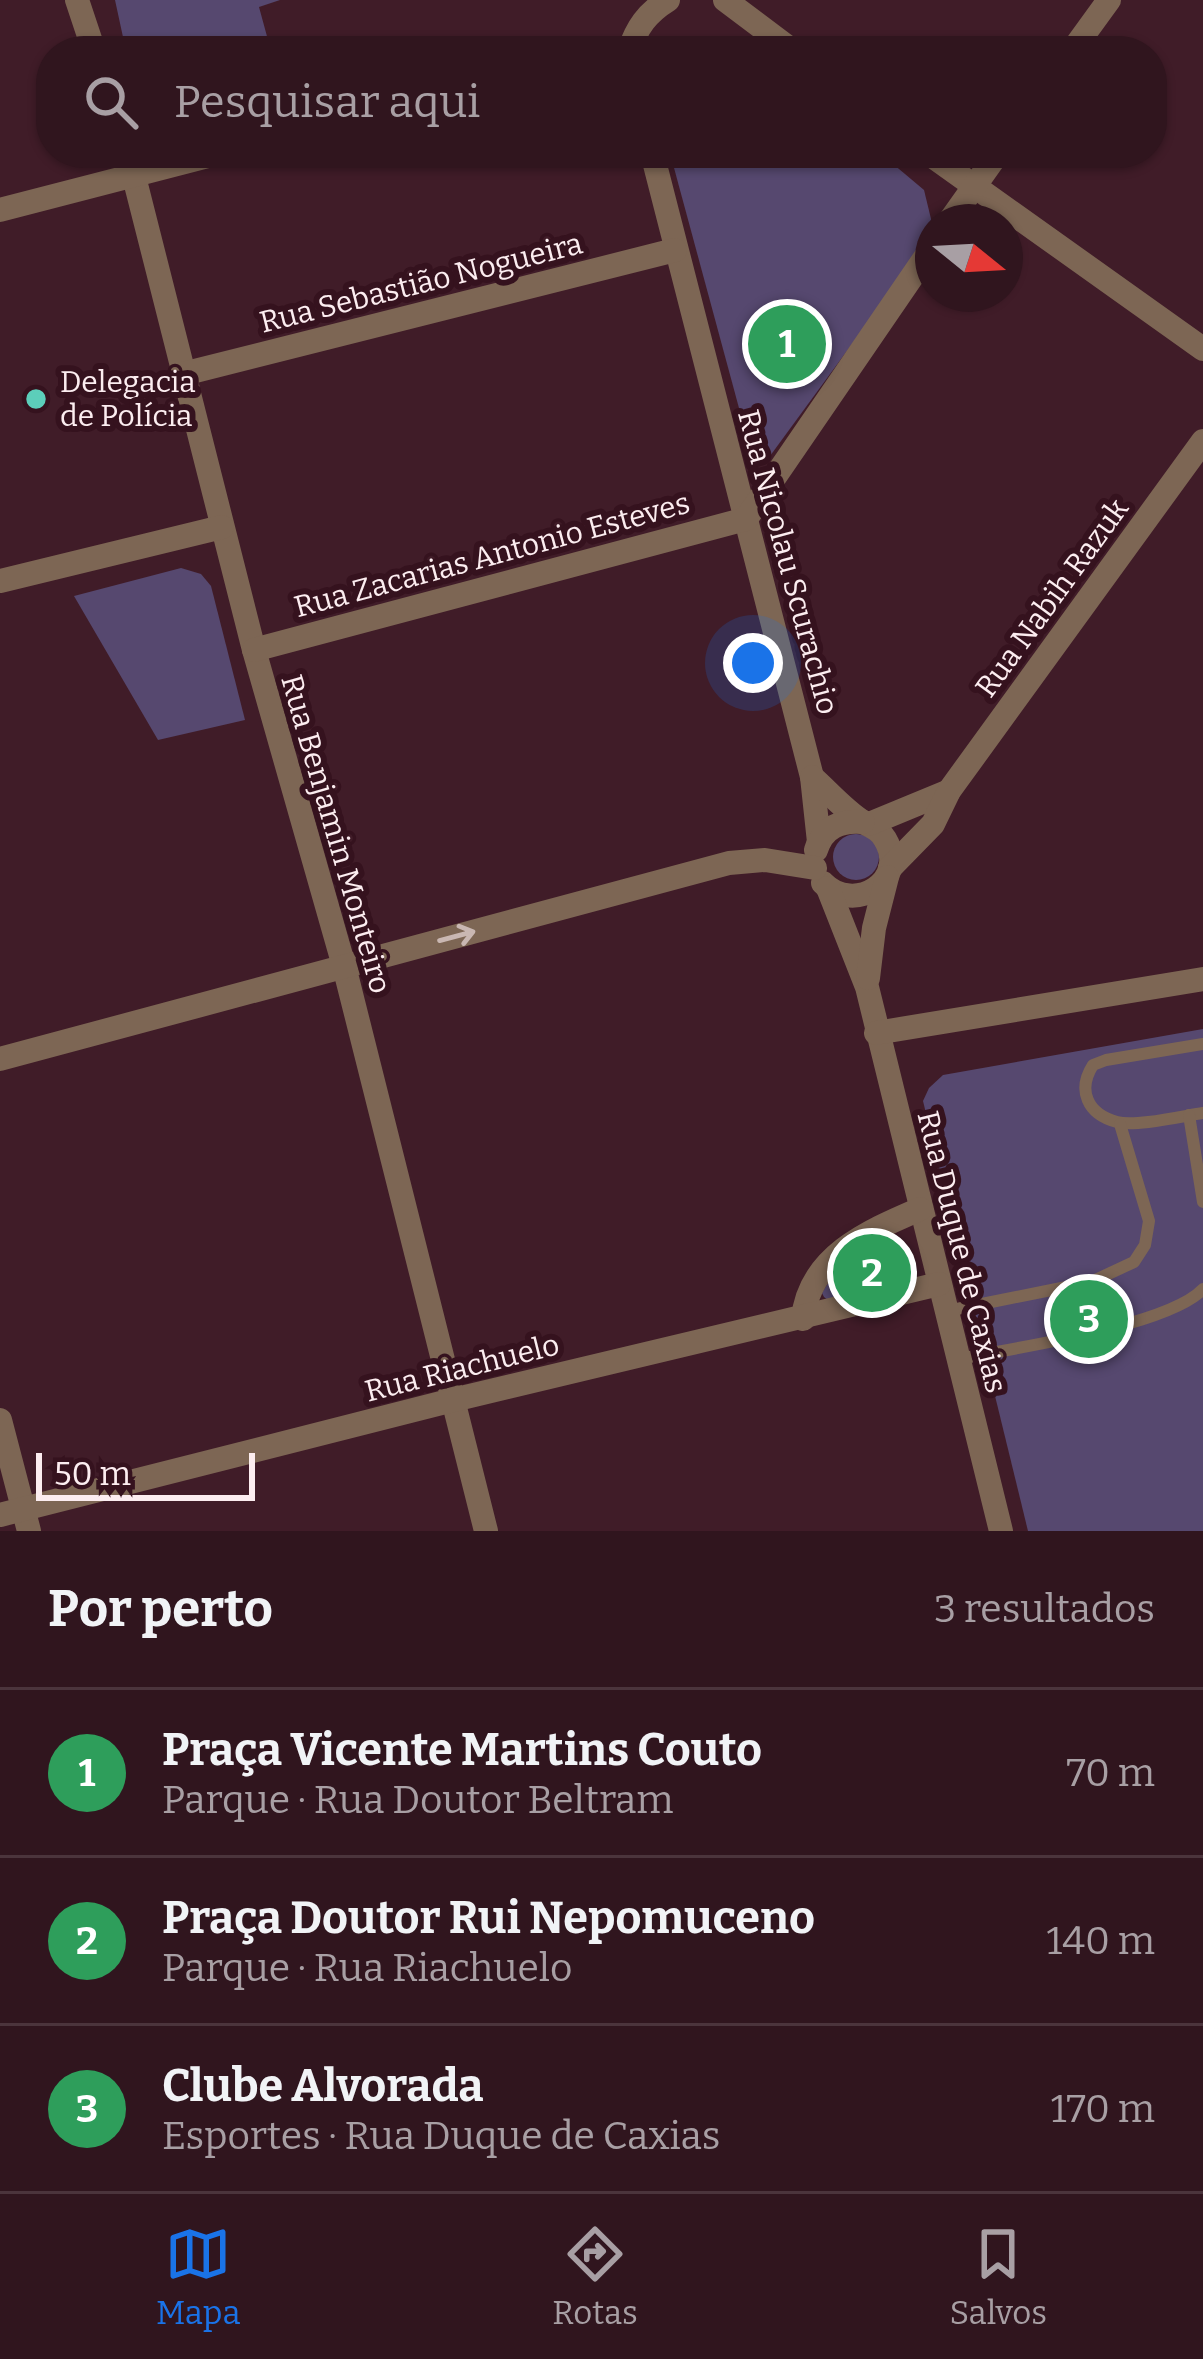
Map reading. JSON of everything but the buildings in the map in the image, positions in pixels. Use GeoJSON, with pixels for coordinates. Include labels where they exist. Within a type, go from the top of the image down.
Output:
{"type":"FeatureCollection","features":[{"type":"Feature","properties":{"kind":"street"},"geometry":{"type":"LineString","coordinates":[[77,0],[89,36]]}},
{"type":"Feature","properties":{"kind":"street"},"geometry":{"type":"LineString","coordinates":[[634,36],[651,11],[668,0]]}},
{"type":"Feature","properties":{"kind":"street"},"geometry":{"type":"LineString","coordinates":[[725,0],[773,36]]}},
{"type":"Feature","properties":{"kind":"street"},"geometry":{"type":"LineString","coordinates":[[1083,36],[1109,0]]}},
{"type":"Feature","properties":{"kind":"street"},"geometry":{"type":"LineString","coordinates":[[0,211],[123,168]]}},
{"type":"Feature","properties":{"kind":"street","name":"Rua Benjamin Monteiro"},"geometry":{"type":"LineString","coordinates":[[133,168],[254,650],[344,966],[486,1531]]}},
{"type":"Feature","properties":{"kind":"street","name":"Rua Nicolau Scurachio"},"geometry":{"type":"LineString","coordinates":[[656,168],[812,777],[819,842]]}},
{"type":"Feature","properties":{"kind":"street"},"geometry":{"type":"LineString","coordinates":[[948,168],[1203,349]]}},
{"type":"Feature","properties":{"kind":"street"},"geometry":{"type":"LineString","coordinates":[[962,204],[987,168]]}},
{"type":"Feature","properties":{"kind":"street","name":"Rua Sebastião Nogueira"},"geometry":{"type":"LineString","coordinates":[[183,374],[675,250]]}},
{"type":"Feature","properties":{"kind":"street"},"geometry":{"type":"LineString","coordinates":[[746,519],[915,272]]}},
{"type":"Feature","properties":{"kind":"street","name":"Rua Nabih Razuk"},"geometry":{"type":"LineString","coordinates":[[889,873],[933,824],[949,790],[1203,442]]}},
{"type":"Feature","properties":{"kind":"street","name":"Rua Zacarias Antonio Esteves"},"geometry":{"type":"LineString","coordinates":[[254,650],[746,519]]}},
{"type":"Feature","properties":{"kind":"street"},"geometry":{"type":"LineString","coordinates":[[0,581],[222,527]]}},
{"type":"Feature","properties":{"kind":"street"},"geometry":{"type":"LineString","coordinates":[[0,1059],[729,862],[765,860],[822,878],[839,896],[863,896],[879,888],[889,873],[888,843],[812,777]]}},
{"type":"Feature","properties":{"kind":"street"},"geometry":{"type":"LineString","coordinates":[[822,878],[819,842],[836,824],[866,823],[949,790]]}},
{"type":"Feature","properties":{"kind":"street","name":"Rua Duque de Caxias"},"geometry":{"type":"LineString","coordinates":[[867,987],[874,928],[889,873]]}},
{"type":"Feature","properties":{"kind":"street","name":"Rua Duque de Caxias"},"geometry":{"type":"LineString","coordinates":[[822,878],[867,987],[1001,1531]]}},
{"type":"Feature","properties":{"kind":"street"},"geometry":{"type":"LineString","coordinates":[[876,1033],[1203,980]]}},
{"type":"Feature","properties":{"kind":"street"},"geometry":{"type":"LineString","coordinates":[[803,1319],[809,1291],[833,1258],[871,1231],[920,1209]]}},
{"type":"Feature","properties":{"kind":"street","name":"Rua Riachuelo"},"geometry":{"type":"LineString","coordinates":[[18,1519],[453,1400],[938,1284]]}},
{"type":"Feature","properties":{"kind":"street"},"geometry":{"type":"LineString","coordinates":[[0,1420],[18,1519]]}},
{"type":"Feature","properties":{"kind":"lane"},"geometry":{"type":"LineString","coordinates":[[946,1311],[1091,1282],[1134,1262],[1149,1221],[1120,1124],[1086,1100],[1083,1087],[1093,1065],[1203,1044]]}},
{"type":"Feature","properties":{"kind":"lane"},"geometry":{"type":"LineString","coordinates":[[1120,1124],[1196,1114],[1203,1202]]}},
{"type":"Feature","properties":{"kind":"lane"},"geometry":{"type":"LineString","coordinates":[[958,1359],[1103,1329],[1179,1305],[1203,1288]]}},
{"type":"Feature","properties":{"kind":"shaded area"},"geometry":{"type":"Polygon","coordinates":[[[115,0],[280,0],[259,7],[267,36],[123,36],[115,0]]]}},
{"type":"Feature","properties":{"kind":"shaded area"},"geometry":{"type":"Polygon","coordinates":[[[674,168],[898,168],[924,190],[927,204],[915,204],[915,258],[770,456],[758,456],[749,445],[674,168]]]}},
{"type":"Feature","properties":{"kind":"shaded area"},"geometry":{"type":"Polygon","coordinates":[[[181,568],[201,574],[211,586],[245,720],[158,740],[74,596],[181,568]]]}},
{"type":"Feature","properties":{"kind":"shaded area"},"geometry":{"type":"Polygon","coordinates":[[[856,834],[872,841],[879,857],[872,873],[856,880],[840,873],[833,857],[840,841],[856,834]]]}},
{"type":"Feature","properties":{"kind":"shaded area"},"geometry":{"type":"Polygon","coordinates":[[[1203,1029],[1203,1531],[1028,1531],[923,1101],[943,1075],[1203,1029]]]}},
{"type":"Feature","properties":{"kind":"shaded area"},"geometry":{"type":"Polygon","coordinates":[[[893,1240],[909,1256],[909,1276],[828,1300],[824,1297],[828,1283],[851,1257],[893,1240]]]}},
{"type":"Feature","properties":{"kind":"place","name":"Praça Vicente Martins Couto"},"geometry":{"type":"Point","coordinates":[787,344]}},
{"type":"Feature","properties":{"kind":"place","name":"Delegacia de Polícia"},"geometry":{"type":"Point","coordinates":[36,399]}},
{"type":"Feature","properties":{"kind":"place","name":"Praça Doutor Rui Nepomuceno"},"geometry":{"type":"Point","coordinates":[872,1273]}},
{"type":"Feature","properties":{"kind":"place","name":"Clube Alvorada"},"geometry":{"type":"Point","coordinates":[1089,1319]}}]}
